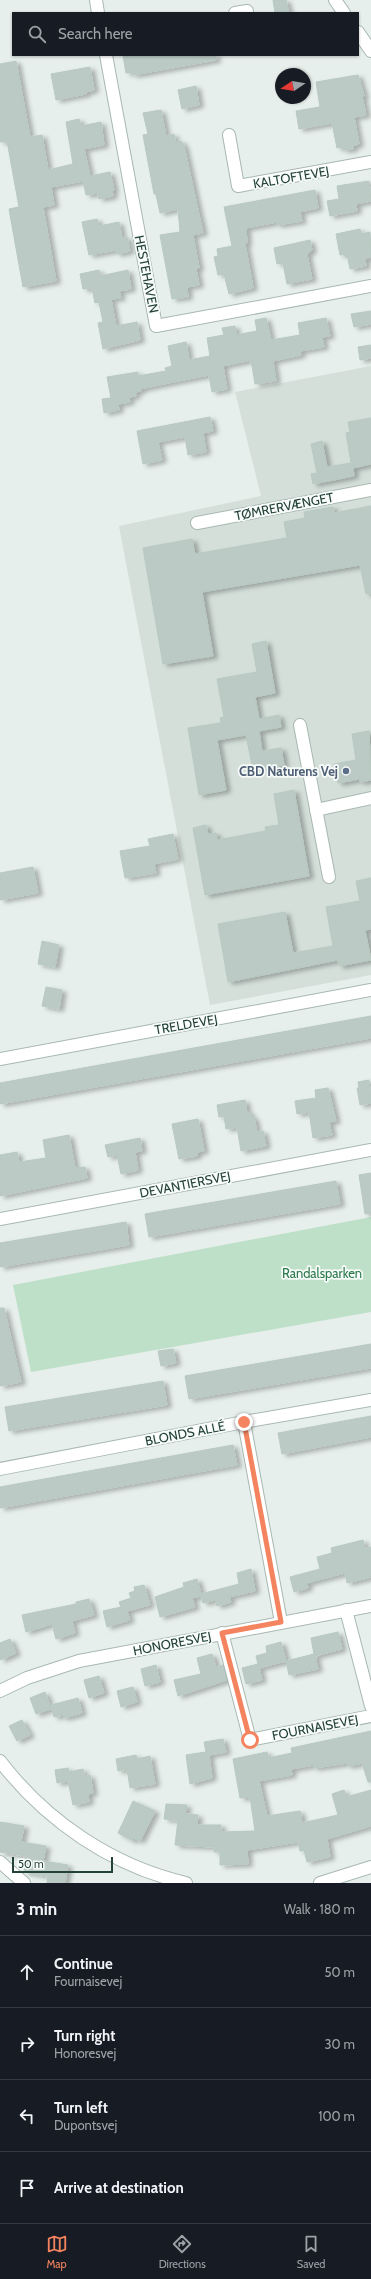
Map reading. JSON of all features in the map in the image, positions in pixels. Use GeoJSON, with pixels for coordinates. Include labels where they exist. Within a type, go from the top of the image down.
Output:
{"type":"FeatureCollection","features":[{"type":"Feature","properties":{"kind":"street"},"geometry":{"type":"LineString","coordinates":[[96,0],[98,12]]}},
{"type":"Feature","properties":{"kind":"street"},"geometry":{"type":"LineString","coordinates":[[335,0],[343,12]]}},
{"type":"Feature","properties":{"kind":"street"},"geometry":{"type":"LineString","coordinates":[[359,33],[371,51]]}},
{"type":"Feature","properties":{"kind":"street","name":"HESTEHAVEN"},"geometry":{"type":"LineString","coordinates":[[106,56],[156,326],[371,286]]}},
{"type":"Feature","properties":{"kind":"street","name":"KALTOFTEVEJ"},"geometry":{"type":"LineString","coordinates":[[229,135],[238,186],[371,162]]}},
{"type":"Feature","properties":{"kind":"street","name":"TØMRERVÆNGET"},"geometry":{"type":"LineString","coordinates":[[197,522],[371,490]]}},
{"type":"Feature","properties":{"kind":"street"},"geometry":{"type":"LineString","coordinates":[[300,725],[329,877]]}},
{"type":"Feature","properties":{"kind":"street"},"geometry":{"type":"LineString","coordinates":[[316,810],[371,798]]}},
{"type":"Feature","properties":{"kind":"street","name":"TRELDEVEJ"},"geometry":{"type":"LineString","coordinates":[[0,1058],[371,990]]}},
{"type":"Feature","properties":{"kind":"street","name":"DEVANTIERSVEJ"},"geometry":{"type":"LineString","coordinates":[[0,1219],[371,1150]]}},
{"type":"Feature","properties":{"kind":"street","name":"BLONDS ALLÉ"},"geometry":{"type":"LineString","coordinates":[[0,1469],[244,1422],[371,1400]]}},
{"type":"Feature","properties":{"kind":"street"},"geometry":{"type":"LineString","coordinates":[[244,1422],[281,1622]]}},
{"type":"Feature","properties":{"kind":"street","name":"HONORESVEJ"},"geometry":{"type":"LineString","coordinates":[[0,1691],[27,1678],[79,1661],[371,1606]]}},
{"type":"Feature","properties":{"kind":"street","name":"FOURNAISEVEJ"},"geometry":{"type":"LineString","coordinates":[[346,1610],[371,1706]]}},
{"type":"Feature","properties":{"kind":"street","name":"FOURNAISEVEJ"},"geometry":{"type":"LineString","coordinates":[[222,1633],[250,1740],[371,1716]]}},
{"type":"Feature","properties":{"kind":"street"},"geometry":{"type":"LineString","coordinates":[[1,1764],[50,1814],[88,1843],[139,1868],[186,1883]]}},
{"type":"Feature","properties":{"kind":"street"},"geometry":{"type":"LineString","coordinates":[[0,1862],[24,1883]]}},
{"type":"Feature","properties":{"kind":"street"},"geometry":{"type":"LineString","coordinates":[[320,1883],[371,1867]]}},
{"type":"Feature","properties":{"kind":"shaded area"},"geometry":{"type":"Polygon","coordinates":[[[371,366],[371,975],[210,1005],[119,526],[261,496],[235,392],[371,366]]]}},
{"type":"Feature","properties":{"kind":"green space","name":"Randalsparken"},"geometry":{"type":"Polygon","coordinates":[[[371,1217],[371,1312],[31,1372],[13,1285],[371,1217]]]}},
{"type":"Feature","properties":{"kind":"building"},"geometry":{"type":"Polygon","coordinates":[[[273,0],[286,0],[289,12],[275,12],[273,0]]]}},
{"type":"Feature","properties":{"kind":"building"},"geometry":{"type":"Polygon","coordinates":[[[123,56],[216,56],[216,60],[133,75],[133,72],[126,73],[123,56]]]}},
{"type":"Feature","properties":{"kind":"building"},"geometry":{"type":"Polygon","coordinates":[[[16,61],[30,137],[42,135],[48,170],[73,164],[66,122],[79,119],[81,126],[101,122],[104,145],[84,149],[90,176],[110,172],[114,190],[112,190],[113,196],[99,199],[98,193],[86,195],[83,181],[51,187],[54,205],[43,207],[56,281],[23,287],[9,209],[19,207],[7,141],[0,142],[0,64],[16,61]]]}},
{"type":"Feature","properties":{"kind":"building"},"geometry":{"type":"Polygon","coordinates":[[[90,67],[94,90],[86,92],[86,94],[56,100],[51,74],[90,67]]]}},
{"type":"Feature","properties":{"kind":"building"},"geometry":{"type":"Polygon","coordinates":[[[358,75],[364,96],[362,97],[366,115],[354,117],[359,144],[353,146],[353,149],[343,150],[343,147],[337,148],[332,123],[299,129],[296,111],[320,107],[316,82],[358,75]]]}},
{"type":"Feature","properties":{"kind":"building"},"geometry":{"type":"Polygon","coordinates":[[[196,86],[199,105],[182,109],[178,90],[196,86]]]}},
{"type":"Feature","properties":{"kind":"building"},"geometry":{"type":"Polygon","coordinates":[[[161,110],[166,136],[174,134],[175,142],[181,141],[184,146],[203,233],[193,235],[199,268],[196,269],[199,285],[187,287],[188,297],[172,299],[160,235],[180,232],[178,209],[160,213],[156,194],[154,194],[143,135],[148,134],[143,113],[161,110]]]}},
{"type":"Feature","properties":{"kind":"building"},"geometry":{"type":"Polygon","coordinates":[[[369,181],[371,201],[356,204],[357,211],[330,216],[327,201],[339,199],[337,186],[369,181]]]}},
{"type":"Feature","properties":{"kind":"building"},"geometry":{"type":"Polygon","coordinates":[[[315,190],[318,208],[300,212],[302,221],[277,225],[277,222],[246,228],[247,243],[245,244],[253,288],[229,294],[224,274],[218,275],[214,257],[218,256],[217,249],[232,246],[224,207],[315,190]]]}},
{"type":"Feature","properties":{"kind":"building"},"geometry":{"type":"Polygon","coordinates":[[[97,219],[99,226],[119,222],[122,238],[127,237],[130,251],[117,254],[116,250],[89,255],[82,222],[97,219]]]}},
{"type":"Feature","properties":{"kind":"building"},"geometry":{"type":"Polygon","coordinates":[[[360,229],[361,234],[370,232],[371,257],[365,259],[366,266],[350,269],[347,254],[340,255],[336,234],[360,229]]]}},
{"type":"Feature","properties":{"kind":"building"},"geometry":{"type":"Polygon","coordinates":[[[310,240],[312,250],[307,254],[312,279],[287,284],[283,263],[277,264],[274,248],[310,240]]]}},
{"type":"Feature","properties":{"kind":"building"},"geometry":{"type":"Polygon","coordinates":[[[99,270],[100,276],[128,270],[131,289],[119,291],[121,298],[111,299],[116,326],[137,322],[140,340],[103,349],[98,323],[103,322],[99,302],[95,303],[92,288],[83,289],[80,274],[99,270]]]}},
{"type":"Feature","properties":{"kind":"building"},"geometry":{"type":"Polygon","coordinates":[[[371,311],[371,324],[354,327],[351,314],[371,311]]]}},
{"type":"Feature","properties":{"kind":"building"},"geometry":{"type":"Polygon","coordinates":[[[266,318],[271,340],[300,335],[298,323],[326,318],[330,336],[322,337],[324,347],[300,351],[301,355],[273,361],[276,381],[255,384],[251,360],[223,366],[227,389],[212,392],[209,375],[178,381],[140,389],[141,391],[135,392],[136,396],[129,397],[130,402],[118,404],[119,410],[104,413],[102,399],[111,398],[107,377],[138,372],[138,376],[166,371],[165,368],[172,366],[168,346],[186,342],[189,360],[210,356],[207,338],[224,335],[222,328],[235,326],[236,335],[257,331],[255,320],[266,318]]]}},
{"type":"Feature","properties":{"kind":"building"},"geometry":{"type":"Polygon","coordinates":[[[371,345],[371,358],[360,360],[358,347],[371,345]]]}},
{"type":"Feature","properties":{"kind":"building"},"geometry":{"type":"Polygon","coordinates":[[[210,417],[213,431],[203,433],[206,452],[188,455],[185,437],[158,442],[162,460],[143,464],[137,431],[210,417]]]}},
{"type":"Feature","properties":{"kind":"building"},"geometry":{"type":"Polygon","coordinates":[[[371,418],[371,464],[353,468],[354,476],[313,484],[311,474],[317,473],[311,444],[322,441],[327,467],[351,463],[346,433],[350,432],[348,422],[371,418]]]}},
{"type":"Feature","properties":{"kind":"building"},"geometry":{"type":"Polygon","coordinates":[[[371,506],[371,593],[366,594],[360,565],[202,592],[213,656],[163,664],[143,548],[192,539],[195,554],[287,538],[284,522],[305,518],[304,512],[333,507],[334,513],[371,506]]]}},
{"type":"Feature","properties":{"kind":"building"},"geometry":{"type":"Polygon","coordinates":[[[266,641],[275,693],[255,697],[259,719],[279,715],[281,727],[259,731],[262,751],[281,748],[284,765],[253,770],[246,735],[217,740],[226,790],[199,795],[188,728],[221,723],[220,718],[224,717],[217,679],[257,672],[252,644],[266,641]]]}},
{"type":"Feature","properties":{"kind":"building"},"geometry":{"type":"Polygon","coordinates":[[[369,731],[371,780],[360,782],[360,779],[338,783],[334,764],[356,760],[352,734],[369,731]]]}},
{"type":"Feature","properties":{"kind":"building"},"geometry":{"type":"Polygon","coordinates":[[[294,790],[309,876],[205,895],[193,828],[206,825],[208,834],[216,833],[217,840],[266,831],[265,827],[279,825],[274,794],[294,790]]]}},
{"type":"Feature","properties":{"kind":"building"},"geometry":{"type":"Polygon","coordinates":[[[173,834],[178,859],[154,864],[156,873],[125,878],[120,851],[150,846],[148,839],[173,834]]]}},
{"type":"Feature","properties":{"kind":"building"},"geometry":{"type":"Polygon","coordinates":[[[33,867],[38,893],[0,900],[0,873],[33,867]]]}},
{"type":"Feature","properties":{"kind":"building"},"geometry":{"type":"Polygon","coordinates":[[[371,878],[371,929],[365,930],[371,960],[339,966],[338,960],[228,982],[218,924],[285,912],[293,953],[333,946],[326,907],[360,901],[356,881],[371,878]]]}},
{"type":"Feature","properties":{"kind":"building"},"geometry":{"type":"Polygon","coordinates":[[[42,941],[59,945],[55,967],[38,964],[42,941]]]}},
{"type":"Feature","properties":{"kind":"building"},"geometry":{"type":"Polygon","coordinates":[[[46,987],[62,990],[59,1009],[42,1006],[46,987]]]}},
{"type":"Feature","properties":{"kind":"building"},"geometry":{"type":"Polygon","coordinates":[[[371,1016],[371,1038],[0,1104],[0,1083],[371,1016]]]}},
{"type":"Feature","properties":{"kind":"building"},"geometry":{"type":"Polygon","coordinates":[[[369,1080],[371,1103],[360,1105],[357,1088],[359,1088],[358,1082],[369,1080]]]}},
{"type":"Feature","properties":{"kind":"building"},"geometry":{"type":"Polygon","coordinates":[[[328,1088],[336,1121],[329,1122],[332,1135],[313,1138],[309,1112],[297,1114],[295,1101],[316,1098],[315,1090],[328,1088]]]}},
{"type":"Feature","properties":{"kind":"building"},"geometry":{"type":"Polygon","coordinates":[[[245,1100],[247,1113],[250,1112],[251,1118],[254,1117],[257,1132],[263,1131],[266,1146],[241,1151],[237,1127],[226,1129],[224,1116],[219,1117],[217,1105],[245,1100]]]}},
{"type":"Feature","properties":{"kind":"building"},"geometry":{"type":"Polygon","coordinates":[[[198,1119],[204,1151],[197,1152],[197,1156],[179,1159],[172,1124],[198,1119]]]}},
{"type":"Feature","properties":{"kind":"building"},"geometry":{"type":"Polygon","coordinates":[[[69,1135],[75,1168],[85,1167],[87,1178],[0,1196],[0,1155],[17,1152],[19,1162],[46,1158],[43,1140],[69,1135]]]}},
{"type":"Feature","properties":{"kind":"building"},"geometry":{"type":"Polygon","coordinates":[[[140,1138],[142,1151],[135,1152],[138,1170],[121,1174],[117,1155],[108,1157],[105,1145],[140,1138]]]}},
{"type":"Feature","properties":{"kind":"building"},"geometry":{"type":"Polygon","coordinates":[[[371,1173],[371,1213],[365,1214],[359,1175],[371,1173]]]}},
{"type":"Feature","properties":{"kind":"building"},"geometry":{"type":"Polygon","coordinates":[[[336,1181],[340,1204],[149,1237],[145,1214],[336,1181]]]}},
{"type":"Feature","properties":{"kind":"building"},"geometry":{"type":"Polygon","coordinates":[[[126,1222],[129,1245],[0,1267],[0,1243],[126,1222]]]}},
{"type":"Feature","properties":{"kind":"building"},"geometry":{"type":"Polygon","coordinates":[[[0,1308],[4,1308],[21,1382],[0,1386],[0,1308]]]}},
{"type":"Feature","properties":{"kind":"building"},"geometry":{"type":"Polygon","coordinates":[[[371,1344],[371,1368],[189,1399],[185,1376],[371,1344]]]}},
{"type":"Feature","properties":{"kind":"building"},"geometry":{"type":"Polygon","coordinates":[[[173,1349],[176,1363],[161,1366],[158,1351],[173,1349]]]}},
{"type":"Feature","properties":{"kind":"building"},"geometry":{"type":"Polygon","coordinates":[[[163,1381],[167,1405],[9,1431],[5,1407],[163,1381]]]}},
{"type":"Feature","properties":{"kind":"building"},"geometry":{"type":"Polygon","coordinates":[[[371,1416],[371,1437],[282,1454],[278,1433],[371,1416]]]}},
{"type":"Feature","properties":{"kind":"building"},"geometry":{"type":"Polygon","coordinates":[[[233,1445],[237,1465],[0,1508],[0,1487],[233,1445]]]}},
{"type":"Feature","properties":{"kind":"building"},"geometry":{"type":"Polygon","coordinates":[[[363,1540],[365,1548],[371,1547],[371,1577],[347,1583],[345,1573],[307,1583],[308,1588],[294,1592],[290,1577],[320,1569],[317,1557],[332,1553],[331,1548],[363,1540]]]}},
{"type":"Feature","properties":{"kind":"building"},"geometry":{"type":"Polygon","coordinates":[[[251,1569],[255,1591],[229,1597],[231,1602],[217,1606],[215,1600],[203,1603],[201,1596],[192,1598],[195,1607],[160,1617],[155,1597],[184,1587],[183,1583],[197,1579],[201,1594],[239,1584],[237,1573],[251,1569]]]}},
{"type":"Feature","properties":{"kind":"building"},"geometry":{"type":"Polygon","coordinates":[[[144,1585],[150,1605],[127,1611],[130,1620],[107,1627],[103,1611],[121,1607],[119,1602],[131,1598],[129,1593],[135,1591],[134,1587],[144,1585]]]}},
{"type":"Feature","properties":{"kind":"building"},"geometry":{"type":"Polygon","coordinates":[[[89,1599],[94,1615],[72,1621],[75,1633],[56,1639],[52,1624],[26,1632],[22,1615],[76,1604],[76,1602],[89,1599]]]}},
{"type":"Feature","properties":{"kind":"building"},"geometry":{"type":"Polygon","coordinates":[[[338,1632],[342,1649],[315,1656],[318,1669],[289,1675],[286,1661],[314,1654],[311,1638],[338,1632]]]}},
{"type":"Feature","properties":{"kind":"building"},"geometry":{"type":"Polygon","coordinates":[[[10,1639],[16,1653],[0,1660],[0,1643],[10,1639]]]}},
{"type":"Feature","properties":{"kind":"building"},"geometry":{"type":"Polygon","coordinates":[[[281,1642],[286,1661],[259,1668],[256,1656],[267,1653],[266,1646],[281,1642]]]}},
{"type":"Feature","properties":{"kind":"building"},"geometry":{"type":"Polygon","coordinates":[[[212,1654],[216,1667],[223,1665],[227,1680],[178,1696],[174,1680],[201,1674],[197,1658],[212,1654]]]}},
{"type":"Feature","properties":{"kind":"building"},"geometry":{"type":"Polygon","coordinates":[[[258,1664],[262,1680],[246,1684],[242,1668],[258,1664]]]}},
{"type":"Feature","properties":{"kind":"building"},"geometry":{"type":"Polygon","coordinates":[[[156,1665],[160,1682],[145,1686],[141,1669],[156,1665]]]}},
{"type":"Feature","properties":{"kind":"building"},"geometry":{"type":"Polygon","coordinates":[[[99,1676],[104,1693],[89,1698],[84,1680],[99,1676]]]}},
{"type":"Feature","properties":{"kind":"building"},"geometry":{"type":"Polygon","coordinates":[[[133,1687],[137,1702],[121,1707],[117,1691],[133,1687]]]}},
{"type":"Feature","properties":{"kind":"building"},"geometry":{"type":"Polygon","coordinates":[[[45,1692],[51,1709],[36,1714],[30,1698],[45,1692]]]}},
{"type":"Feature","properties":{"kind":"building"},"geometry":{"type":"Polygon","coordinates":[[[78,1698],[82,1713],[64,1718],[63,1715],[54,1717],[51,1705],[78,1698]]]}},
{"type":"Feature","properties":{"kind":"building"},"geometry":{"type":"Polygon","coordinates":[[[22,1720],[30,1735],[17,1741],[9,1726],[22,1720]]]}},
{"type":"Feature","properties":{"kind":"building"},"geometry":{"type":"Polygon","coordinates":[[[371,1731],[371,1782],[368,1782],[362,1763],[348,1766],[347,1763],[314,1768],[314,1765],[291,1769],[292,1775],[259,1781],[267,1816],[300,1811],[302,1823],[338,1815],[332,1794],[344,1790],[346,1797],[371,1790],[371,1826],[327,1839],[330,1857],[307,1862],[304,1850],[300,1851],[298,1842],[247,1850],[248,1864],[220,1865],[220,1852],[214,1852],[214,1847],[175,1845],[178,1820],[164,1819],[166,1804],[187,1805],[185,1814],[198,1815],[197,1825],[221,1825],[221,1832],[255,1831],[250,1797],[240,1798],[233,1759],[267,1752],[268,1758],[292,1753],[291,1748],[371,1731]]]}},
{"type":"Feature","properties":{"kind":"building"},"geometry":{"type":"Polygon","coordinates":[[[223,1739],[226,1752],[209,1755],[212,1778],[190,1784],[186,1755],[206,1752],[204,1742],[223,1739]]]}},
{"type":"Feature","properties":{"kind":"building"},"geometry":{"type":"Polygon","coordinates":[[[136,1755],[137,1759],[150,1756],[155,1784],[130,1788],[127,1769],[118,1771],[116,1759],[136,1755]]]}},
{"type":"Feature","properties":{"kind":"building"},"geometry":{"type":"Polygon","coordinates":[[[68,1768],[69,1772],[83,1769],[84,1776],[90,1775],[93,1793],[88,1794],[89,1802],[73,1805],[68,1781],[57,1783],[55,1770],[68,1768]]]}},
{"type":"Feature","properties":{"kind":"building"},"geometry":{"type":"Polygon","coordinates":[[[133,1801],[155,1811],[140,1841],[134,1838],[133,1841],[118,1833],[133,1801]]]}},
{"type":"Feature","properties":{"kind":"building"},"geometry":{"type":"Polygon","coordinates":[[[0,1822],[24,1826],[21,1842],[46,1846],[43,1861],[68,1865],[65,1883],[47,1883],[48,1876],[24,1872],[26,1856],[0,1852],[0,1822]]]}},
{"type":"Feature","properties":{"kind":"place","name":"CBD Naturens Vej"},"geometry":{"type":"Point","coordinates":[346,771]}},
{"type":"Feature","properties":{"kind":"route"},"geometry":{"type":"LineString","coordinates":[[244,1422],[281,1622],[222,1633],[250,1740]]}}]}
